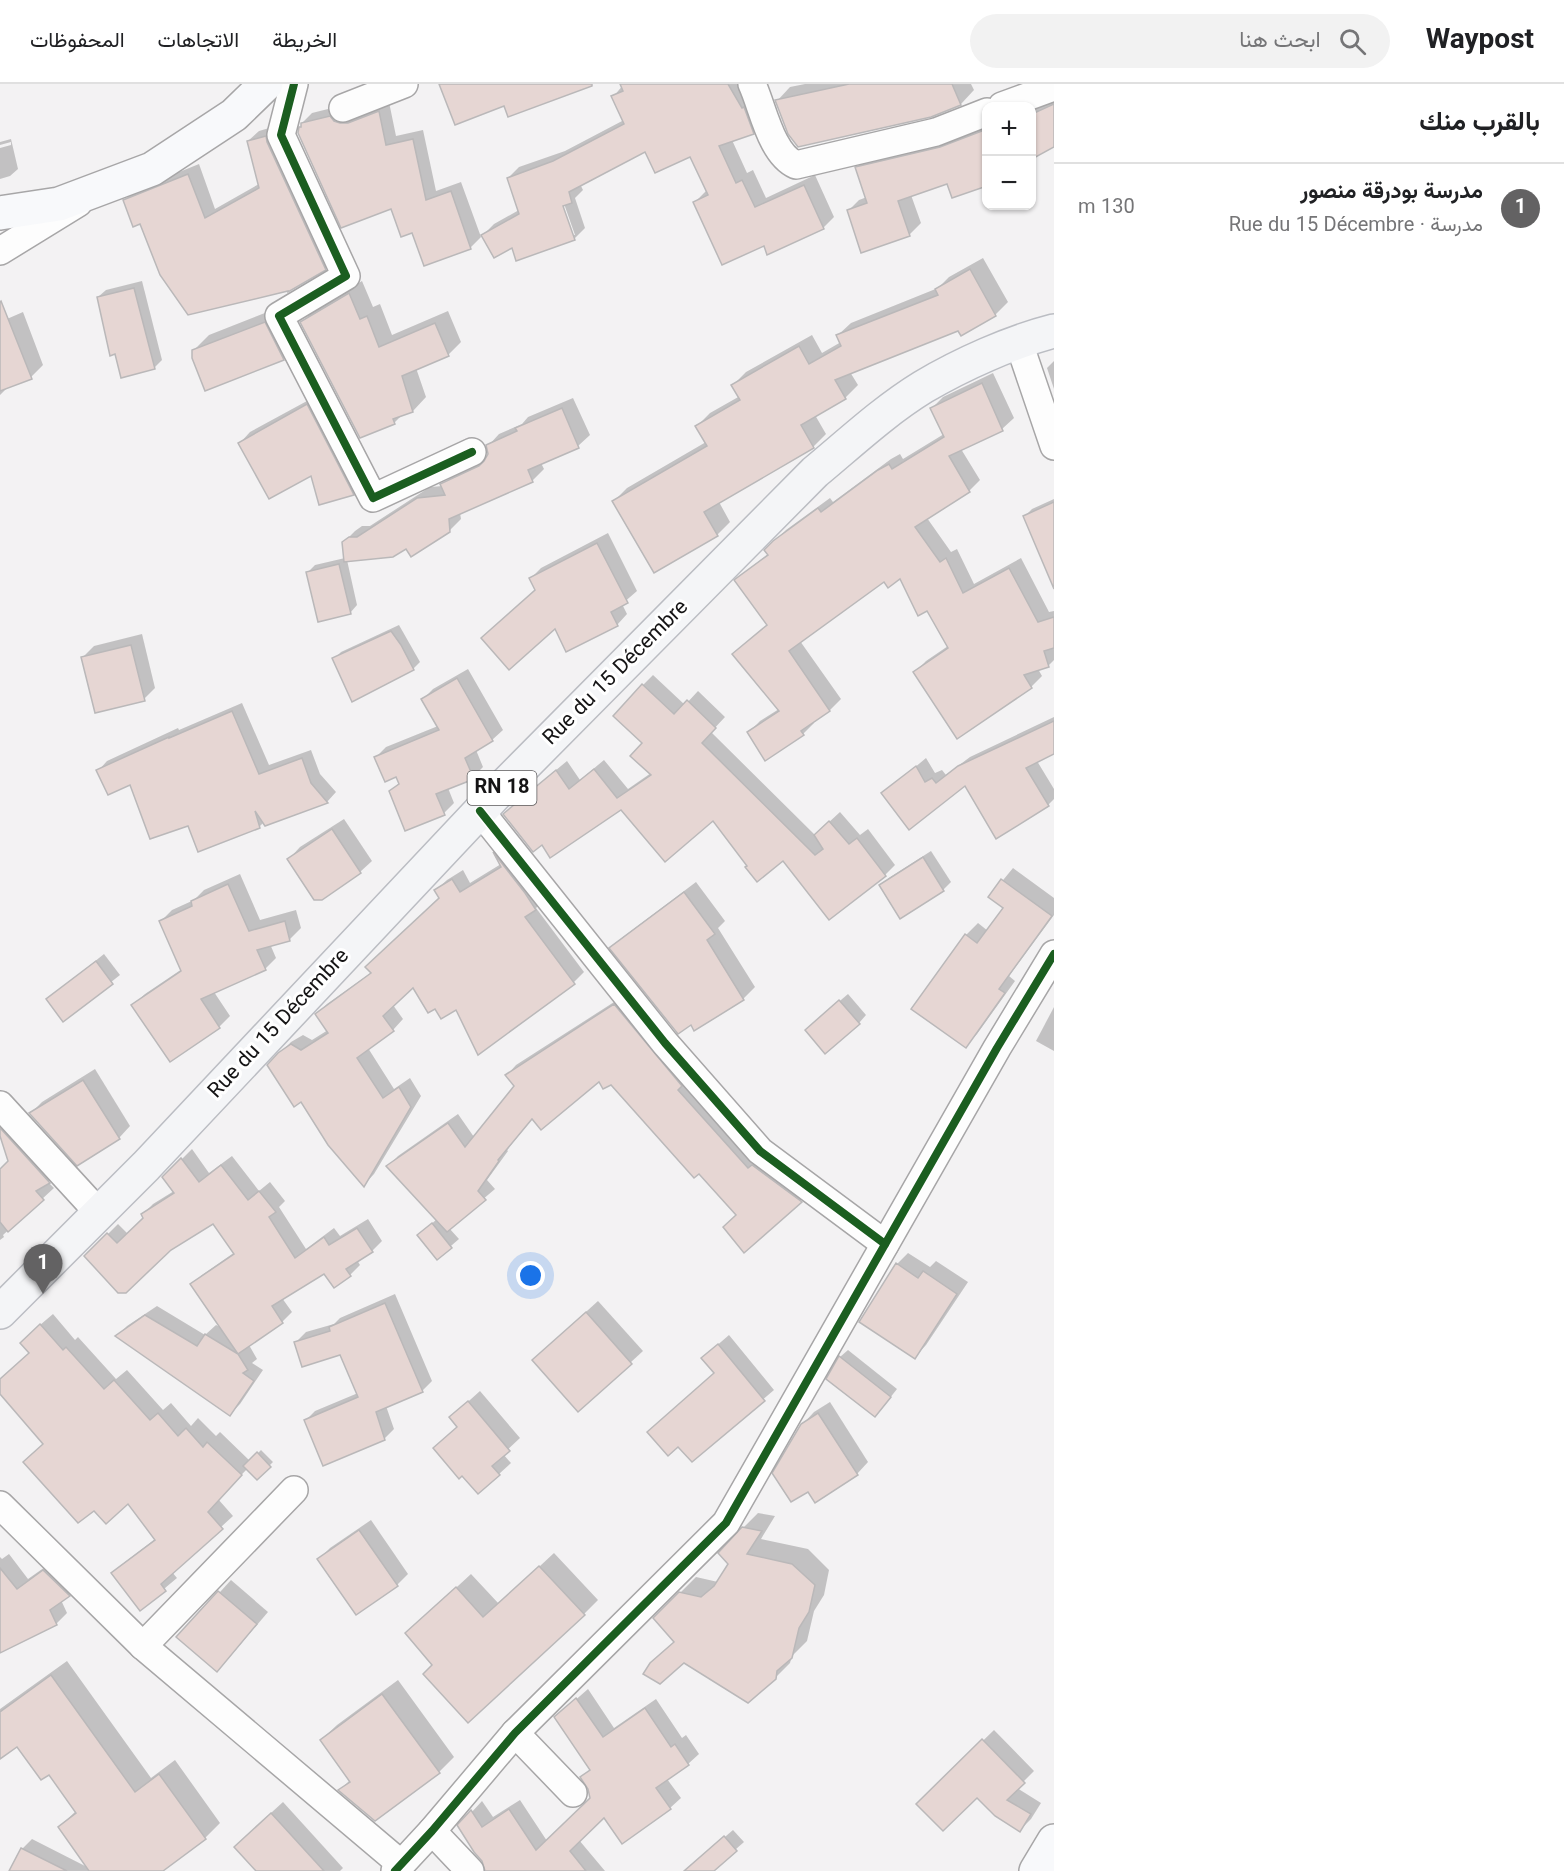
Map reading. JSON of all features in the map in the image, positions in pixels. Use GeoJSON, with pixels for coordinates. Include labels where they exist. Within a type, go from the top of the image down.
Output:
{"type":"FeatureCollection","features":[{"type":"Feature","properties":{"kind":"main road","name":"Rue du 15 Décembre"},"geometry":{"type":"LineString","coordinates":[[0,1312],[99,1214],[480,811],[815,472],[870,426],[923,387],[980,358],[1054,331]]}},
{"type":"Feature","properties":{"kind":"street"},"geometry":{"type":"LineString","coordinates":[[0,213],[59,204],[152,169],[234,115],[266,84]]}},
{"type":"Feature","properties":{"kind":"street"},"geometry":{"type":"LineString","coordinates":[[294,84],[280,135],[346,276],[279,316],[373,498],[472,452]]}},
{"type":"Feature","properties":{"kind":"street"},"geometry":{"type":"LineString","coordinates":[[343,108],[404,84]]}},
{"type":"Feature","properties":{"kind":"street"},"geometry":{"type":"LineString","coordinates":[[752,84],[776,144],[785,160],[796,165],[936,132],[982,114]]}},
{"type":"Feature","properties":{"kind":"street"},"geometry":{"type":"LineString","coordinates":[[1013,102],[1054,87]]}},
{"type":"Feature","properties":{"kind":"street"},"geometry":{"type":"LineString","coordinates":[[0,251],[109,185]]}},
{"type":"Feature","properties":{"kind":"street"},"geometry":{"type":"LineString","coordinates":[[1019,343],[1054,446]]}},
{"type":"Feature","properties":{"kind":"street"},"geometry":{"type":"LineString","coordinates":[[480,811],[665,1043],[760,1151],[885,1244]]}},
{"type":"Feature","properties":{"kind":"street"},"geometry":{"type":"LineString","coordinates":[[0,1505],[143,1646],[398,1867],[515,1734],[726,1523],[997,1048],[1054,954]]}},
{"type":"Feature","properties":{"kind":"street"},"geometry":{"type":"LineString","coordinates":[[0,1105],[99,1214]]}},
{"type":"Feature","properties":{"kind":"street"},"geometry":{"type":"LineString","coordinates":[[143,1646],[294,1490]]}},
{"type":"Feature","properties":{"kind":"street"},"geometry":{"type":"LineString","coordinates":[[515,1734],[573,1793]]}},
{"type":"Feature","properties":{"kind":"street"},"geometry":{"type":"LineString","coordinates":[[432,1831],[470,1871]]}},
{"type":"Feature","properties":{"kind":"street"},"geometry":{"type":"LineString","coordinates":[[1036,1871],[1054,1841]]}},
{"type":"Feature","properties":{"kind":"building"},"geometry":{"type":"Polygon","coordinates":[[[439,84],[592,84],[592,86],[508,117],[504,106],[455,125],[439,84]]]}},
{"type":"Feature","properties":{"kind":"building"},"geometry":{"type":"Polygon","coordinates":[[[620,84],[728,84],[742,108],[744,107],[754,134],[719,146],[736,183],[742,180],[755,207],[804,185],[824,229],[767,255],[764,246],[722,265],[693,202],[708,195],[690,157],[655,173],[645,152],[569,192],[572,203],[563,206],[575,240],[516,261],[512,248],[494,258],[481,235],[519,214],[507,178],[553,161],[624,124],[611,96],[623,91],[620,84]]]}},
{"type":"Feature","properties":{"kind":"building"},"geometry":{"type":"Polygon","coordinates":[[[849,84],[952,84],[961,105],[931,117],[798,147],[788,134],[775,100],[849,84]]]}},
{"type":"Feature","properties":{"kind":"building"},"geometry":{"type":"Polygon","coordinates":[[[1054,104],[1054,147],[1036,157],[1036,156],[1036,112],[1054,104]]]}},
{"type":"Feature","properties":{"kind":"building"},"geometry":{"type":"Polygon","coordinates":[[[379,111],[386,145],[413,139],[426,200],[451,191],[471,249],[424,266],[412,233],[401,237],[391,209],[341,228],[298,133],[299,127],[301,123],[330,116],[334,121],[348,123],[379,111]]]}},
{"type":"Feature","properties":{"kind":"building"},"geometry":{"type":"Polygon","coordinates":[[[982,131],[982,188],[952,198],[947,184],[898,201],[910,236],[861,253],[847,210],[867,203],[855,167],[940,147],[982,131]]]}},
{"type":"Feature","properties":{"kind":"building"},"geometry":{"type":"Polygon","coordinates":[[[266,136],[326,270],[288,292],[188,315],[160,275],[140,224],[133,227],[123,200],[188,174],[205,218],[259,188],[247,141],[266,136]]]}},
{"type":"Feature","properties":{"kind":"building"},"geometry":{"type":"Polygon","coordinates":[[[970,269],[996,316],[961,336],[958,331],[835,380],[846,399],[801,425],[814,448],[704,512],[718,536],[654,573],[612,501],[707,446],[695,426],[740,400],[731,385],[799,346],[809,364],[841,346],[836,335],[938,295],[935,289],[970,269]]]}},
{"type":"Feature","properties":{"kind":"building"},"geometry":{"type":"Polygon","coordinates":[[[134,288],[155,369],[121,378],[115,354],[110,356],[97,297],[134,288]]]}},
{"type":"Feature","properties":{"kind":"building"},"geometry":{"type":"Polygon","coordinates":[[[349,293],[360,319],[367,316],[379,347],[435,323],[449,356],[402,376],[413,412],[393,419],[395,424],[360,438],[300,322],[349,293]]]}},
{"type":"Feature","properties":{"kind":"building"},"geometry":{"type":"Polygon","coordinates":[[[0,302],[32,379],[0,391],[0,302]]]}},
{"type":"Feature","properties":{"kind":"building"},"geometry":{"type":"Polygon","coordinates":[[[265,322],[284,360],[205,391],[192,358],[192,350],[265,322]]]}},
{"type":"Feature","properties":{"kind":"building"},"geometry":{"type":"Polygon","coordinates":[[[982,383],[1003,431],[949,456],[970,492],[915,527],[940,562],[946,558],[963,593],[1009,568],[1038,622],[1054,617],[1054,648],[1044,651],[1049,667],[1024,675],[1032,688],[957,739],[913,672],[948,648],[927,611],[918,616],[900,579],[888,588],[884,582],[789,651],[830,711],[801,731],[804,735],[765,761],[747,732],[779,711],[732,654],[767,625],[734,580],[768,555],[764,550],[773,541],[818,508],[821,512],[878,470],[889,464],[892,469],[944,437],[930,408],[982,383]]]}},
{"type":"Feature","properties":{"kind":"building"},"geometry":{"type":"Polygon","coordinates":[[[307,404],[354,495],[319,505],[311,476],[269,499],[238,443],[307,404]]]}},
{"type":"Feature","properties":{"kind":"building"},"geometry":{"type":"Polygon","coordinates":[[[562,408],[579,448],[528,470],[533,482],[449,519],[450,532],[411,557],[406,549],[393,557],[344,562],[342,542],[349,537],[357,537],[417,498],[445,495],[440,484],[479,466],[488,454],[486,445],[517,431],[515,428],[562,408]]]}},
{"type":"Feature","properties":{"kind":"building"},"geometry":{"type":"Polygon","coordinates":[[[1054,502],[1054,589],[1023,516],[1054,502]]]}},
{"type":"Feature","properties":{"kind":"building"},"geometry":{"type":"Polygon","coordinates":[[[597,543],[628,603],[611,612],[618,626],[566,652],[555,629],[509,670],[481,638],[535,590],[529,578],[597,543]]]}},
{"type":"Feature","properties":{"kind":"building"},"geometry":{"type":"Polygon","coordinates":[[[339,564],[351,614],[318,622],[306,572],[339,564]]]}},
{"type":"Feature","properties":{"kind":"building"},"geometry":{"type":"Polygon","coordinates":[[[391,631],[414,670],[352,702],[332,658],[391,631]]]}},
{"type":"Feature","properties":{"kind":"building"},"geometry":{"type":"Polygon","coordinates":[[[131,645],[145,701],[95,713],[81,657],[131,645]]]}},
{"type":"Feature","properties":{"kind":"building"},"geometry":{"type":"Polygon","coordinates":[[[457,678],[493,741],[465,758],[474,779],[436,794],[445,815],[405,831],[389,791],[399,784],[396,777],[385,782],[374,757],[439,730],[421,699],[457,678]]]}},
{"type":"Feature","properties":{"kind":"building"},"geometry":{"type":"Polygon","coordinates":[[[642,684],[674,714],[687,700],[716,728],[702,743],[815,855],[823,849],[814,835],[829,821],[849,844],[857,838],[886,876],[829,920],[783,861],[757,882],[713,821],[665,862],[621,810],[550,858],[542,845],[533,852],[503,814],[556,770],[569,789],[594,769],[617,798],[651,775],[630,756],[642,743],[613,716],[642,684]]]}},
{"type":"Feature","properties":{"kind":"building"},"geometry":{"type":"Polygon","coordinates":[[[232,711],[259,774],[302,758],[311,783],[328,803],[265,826],[255,811],[260,828],[198,852],[188,826],[150,839],[130,785],[108,795],[96,770],[232,711]]]}},
{"type":"Feature","properties":{"kind":"building"},"geometry":{"type":"Polygon","coordinates":[[[1054,721],[1054,754],[1026,768],[1049,806],[996,839],[965,786],[909,830],[881,793],[916,766],[925,782],[932,778],[936,783],[958,766],[1054,721]]]}},
{"type":"Feature","properties":{"kind":"building"},"geometry":{"type":"Polygon","coordinates":[[[332,829],[361,873],[322,900],[314,900],[287,859],[332,829]]]}},
{"type":"Feature","properties":{"kind":"building"},"geometry":{"type":"Polygon","coordinates":[[[493,852],[536,910],[525,917],[575,984],[478,1055],[456,1010],[441,1019],[435,1009],[428,1013],[413,988],[383,1016],[394,1031],[357,1058],[383,1098],[399,1087],[411,1107],[364,1187],[328,1145],[301,1102],[294,1107],[267,1065],[291,1044],[301,1050],[328,1033],[315,1014],[371,973],[365,967],[439,898],[434,890],[452,879],[460,892],[501,867],[493,852]]]}},
{"type":"Feature","properties":{"kind":"building"},"geometry":{"type":"Polygon","coordinates":[[[923,857],[944,891],[900,919],[879,885],[923,857]]]}},
{"type":"Feature","properties":{"kind":"building"},"geometry":{"type":"Polygon","coordinates":[[[1001,879],[1052,916],[999,989],[1005,993],[966,1048],[911,1009],[965,934],[977,943],[1003,908],[988,897],[1001,879]]]}},
{"type":"Feature","properties":{"kind":"building"},"geometry":{"type":"Polygon","coordinates":[[[228,884],[249,931],[285,921],[290,941],[257,950],[266,970],[201,999],[220,1028],[170,1062],[131,1005],[181,971],[159,921],[192,906],[191,901],[228,884]]]}},
{"type":"Feature","properties":{"kind":"building"},"geometry":{"type":"Polygon","coordinates":[[[684,892],[715,934],[707,940],[744,1000],[694,1031],[691,1025],[678,1034],[609,948],[684,892]]]}},
{"type":"Feature","properties":{"kind":"building"},"geometry":{"type":"Polygon","coordinates":[[[96,961],[113,984],[63,1022],[46,999],[96,961]]]}},
{"type":"Feature","properties":{"kind":"building"},"geometry":{"type":"Polygon","coordinates":[[[839,1000],[860,1024],[825,1054],[805,1030],[839,1000]]]}},
{"type":"Feature","properties":{"kind":"building"},"geometry":{"type":"Polygon","coordinates":[[[614,1004],[682,1086],[678,1090],[748,1168],[752,1165],[802,1202],[744,1253],[723,1227],[736,1215],[699,1174],[694,1178],[611,1085],[603,1089],[599,1082],[541,1130],[532,1119],[498,1160],[478,1191],[486,1200],[447,1232],[386,1166],[448,1123],[465,1147],[514,1086],[505,1075],[614,1004]]]}},
{"type":"Feature","properties":{"kind":"building"},"geometry":{"type":"Polygon","coordinates":[[[83,1080],[120,1139],[77,1166],[29,1113],[83,1080]]]}},
{"type":"Feature","properties":{"kind":"building"},"geometry":{"type":"Polygon","coordinates":[[[0,1128],[50,1183],[36,1191],[44,1200],[8,1232],[0,1222],[0,1169],[8,1161],[0,1136],[0,1128]]]}},
{"type":"Feature","properties":{"kind":"building"},"geometry":{"type":"Polygon","coordinates":[[[181,1158],[199,1182],[221,1165],[248,1200],[259,1191],[276,1212],[269,1217],[295,1258],[324,1237],[329,1245],[357,1228],[373,1252],[346,1269],[351,1276],[334,1288],[324,1274],[272,1306],[283,1323],[238,1354],[190,1284],[234,1254],[213,1224],[171,1250],[126,1293],[118,1293],[84,1256],[107,1233],[117,1243],[143,1218],[141,1214],[174,1193],[162,1177],[181,1158]]]}},
{"type":"Feature","properties":{"kind":"building"},"geometry":{"type":"Polygon","coordinates":[[[432,1223],[452,1248],[437,1260],[417,1235],[432,1223]]]}},
{"type":"Feature","properties":{"kind":"building"},"geometry":{"type":"Polygon","coordinates":[[[896,1263],[918,1278],[923,1271],[957,1294],[915,1359],[859,1322],[896,1263]]]}},
{"type":"Feature","properties":{"kind":"building"},"geometry":{"type":"Polygon","coordinates":[[[385,1303],[423,1392],[376,1412],[385,1440],[323,1466],[304,1420],[358,1397],[340,1355],[302,1367],[294,1342],[330,1331],[329,1327],[385,1303]]]}},
{"type":"Feature","properties":{"kind":"building"},"geometry":{"type":"Polygon","coordinates":[[[586,1312],[632,1364],[578,1412],[532,1360],[586,1312]]]}},
{"type":"Feature","properties":{"kind":"building"},"geometry":{"type":"Polygon","coordinates":[[[145,1315],[197,1346],[205,1334],[238,1354],[248,1370],[243,1373],[254,1381],[230,1416],[115,1336],[145,1315]]]}},
{"type":"Feature","properties":{"kind":"building"},"geometry":{"type":"Polygon","coordinates":[[[40,1324],[63,1350],[66,1347],[104,1389],[114,1380],[150,1420],[158,1413],[178,1436],[186,1428],[203,1447],[207,1442],[242,1475],[208,1512],[223,1529],[161,1584],[166,1591],[140,1611],[111,1573],[155,1540],[128,1504],[106,1524],[94,1511],[78,1523],[23,1462],[43,1444],[0,1394],[0,1379],[29,1353],[20,1343],[40,1324]]]}},
{"type":"Feature","properties":{"kind":"building"},"geometry":{"type":"Polygon","coordinates":[[[718,1344],[765,1401],[692,1462],[678,1447],[668,1456],[647,1432],[714,1373],[701,1358],[718,1344]]]}},
{"type":"Feature","properties":{"kind":"building"},"geometry":{"type":"Polygon","coordinates":[[[839,1356],[891,1397],[875,1417],[826,1379],[839,1356]]]}},
{"type":"Feature","properties":{"kind":"building"},"geometry":{"type":"Polygon","coordinates":[[[468,1401],[510,1451],[492,1466],[500,1475],[478,1494],[462,1476],[459,1479],[433,1448],[457,1427],[449,1417],[468,1401]]]}},
{"type":"Feature","properties":{"kind":"building"},"geometry":{"type":"Polygon","coordinates":[[[818,1413],[858,1475],[815,1503],[808,1492],[791,1502],[772,1473],[801,1424],[818,1413]]]}},
{"type":"Feature","properties":{"kind":"building"},"geometry":{"type":"Polygon","coordinates":[[[257,1452],[271,1467],[257,1480],[243,1466],[257,1452]]]}},
{"type":"Feature","properties":{"kind":"building"},"geometry":{"type":"Polygon","coordinates":[[[742,1527],[762,1531],[747,1554],[792,1564],[815,1585],[809,1612],[799,1628],[792,1658],[777,1671],[776,1679],[748,1703],[684,1663],[660,1684],[643,1674],[650,1663],[674,1642],[653,1618],[679,1592],[701,1597],[714,1586],[728,1564],[718,1553],[742,1527]]]}},
{"type":"Feature","properties":{"kind":"building"},"geometry":{"type":"Polygon","coordinates":[[[359,1530],[398,1586],[356,1615],[317,1559],[359,1530]]]}},
{"type":"Feature","properties":{"kind":"building"},"geometry":{"type":"Polygon","coordinates":[[[539,1566],[585,1615],[468,1723],[423,1674],[432,1665],[405,1633],[456,1587],[483,1617],[539,1566]]]}},
{"type":"Feature","properties":{"kind":"building"},"geometry":{"type":"Polygon","coordinates":[[[0,1568],[17,1589],[43,1570],[70,1596],[50,1610],[57,1625],[0,1653],[0,1568]]]}},
{"type":"Feature","properties":{"kind":"building"},"geometry":{"type":"Polygon","coordinates":[[[218,1591],[257,1624],[217,1672],[176,1637],[218,1591]]]}},
{"type":"Feature","properties":{"kind":"building"},"geometry":{"type":"Polygon","coordinates":[[[51,1675],[135,1792],[159,1774],[206,1839],[163,1871],[89,1871],[58,1827],[76,1813],[49,1775],[41,1780],[17,1747],[0,1759],[0,1712],[51,1675]]]}},
{"type":"Feature","properties":{"kind":"building"},"geometry":{"type":"Polygon","coordinates":[[[382,1694],[440,1773],[375,1821],[338,1790],[350,1782],[320,1740],[382,1694]]]}},
{"type":"Feature","properties":{"kind":"building"},"geometry":{"type":"Polygon","coordinates":[[[576,1698],[603,1737],[645,1708],[671,1747],[675,1744],[689,1765],[656,1788],[671,1809],[622,1844],[604,1818],[570,1851],[586,1871],[485,1871],[482,1861],[457,1825],[471,1810],[482,1827],[509,1809],[536,1850],[590,1798],[588,1789],[580,1777],[590,1770],[554,1717],[576,1698]]]}},
{"type":"Feature","properties":{"kind":"building"},"geometry":{"type":"Polygon","coordinates":[[[982,1739],[1025,1783],[1007,1800],[1031,1814],[1020,1832],[995,1816],[977,1798],[943,1831],[916,1804],[982,1739]]]}},
{"type":"Feature","properties":{"kind":"building"},"geometry":{"type":"Polygon","coordinates":[[[271,1813],[324,1871],[256,1871],[234,1847],[271,1813]]]}},
{"type":"Feature","properties":{"kind":"building"},"geometry":{"type":"Polygon","coordinates":[[[724,1836],[737,1851],[714,1871],[684,1871],[724,1836]]]}},
{"type":"Feature","properties":{"kind":"building"},"geometry":{"type":"Polygon","coordinates":[[[21,1848],[67,1871],[9,1871],[21,1848]]]}},
{"type":"Feature","properties":{"kind":"cycle path"},"geometry":{"type":"LineString","coordinates":[[294,84],[281,135],[346,276],[279,316],[373,498],[472,452]]}},
{"type":"Feature","properties":{"kind":"cycle path"},"geometry":{"type":"LineString","coordinates":[[480,811],[665,1043],[760,1151],[885,1244]]}},
{"type":"Feature","properties":{"kind":"cycle path"},"geometry":{"type":"LineString","coordinates":[[395,1871],[515,1733],[726,1523],[997,1048],[1054,954]]}},
{"type":"Feature","properties":{"kind":"place","name":"مدرسة بودرقة منصور"},"geometry":{"type":"Point","coordinates":[43,1294]}}]}
